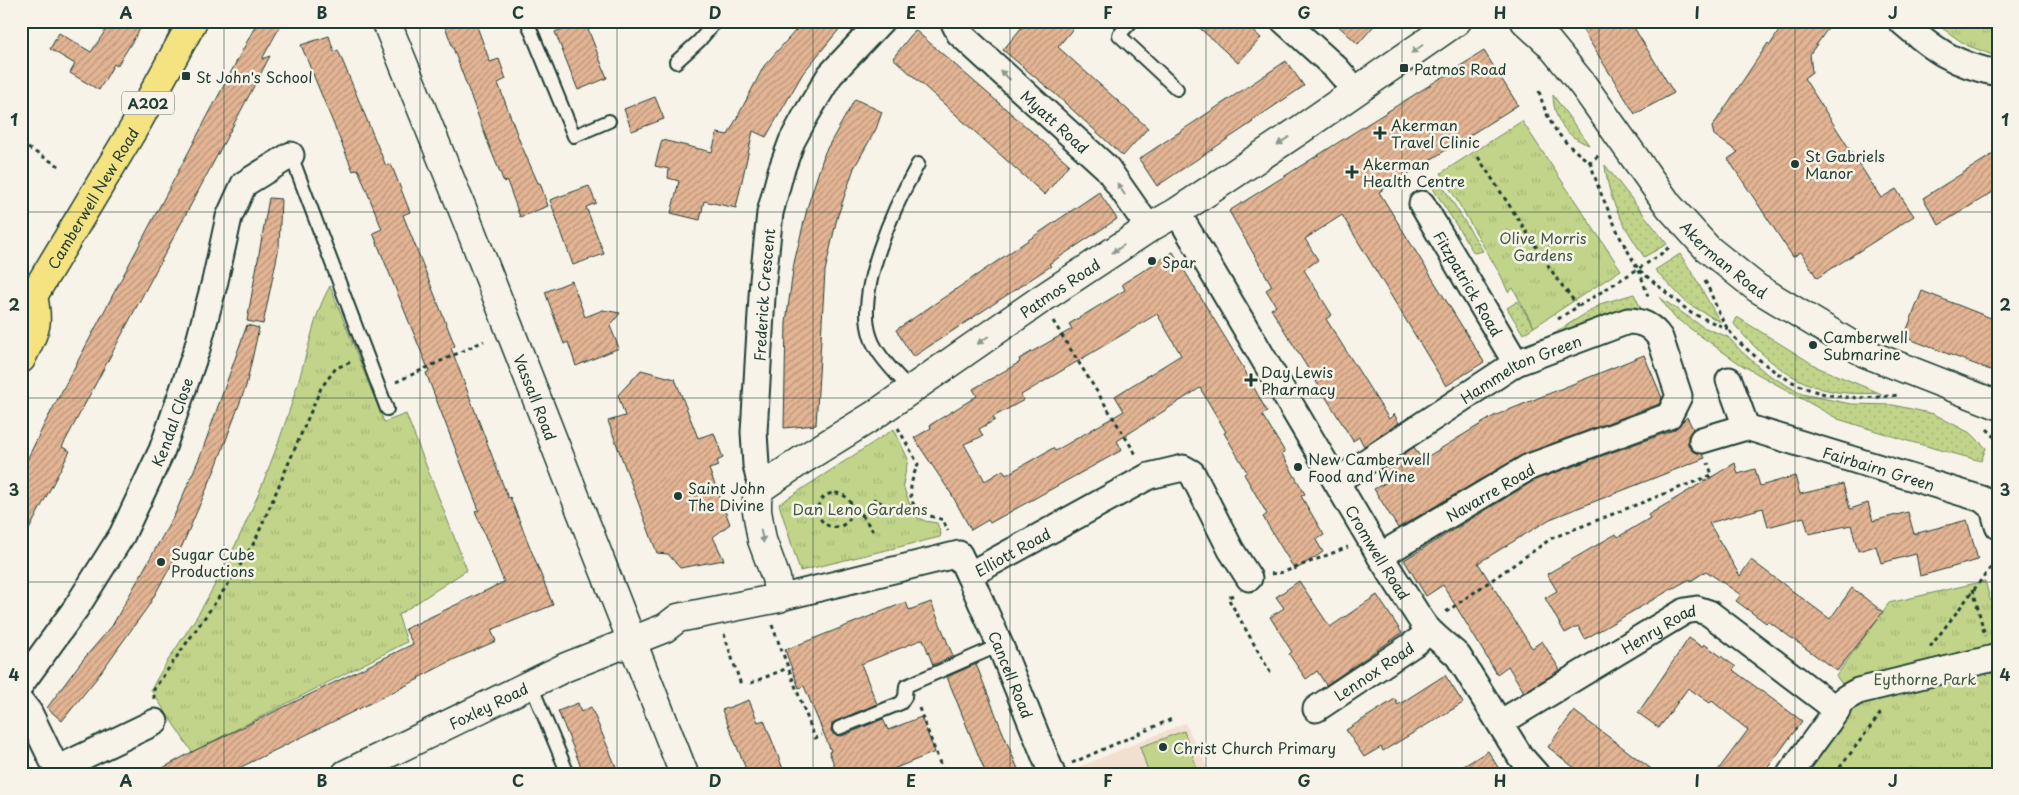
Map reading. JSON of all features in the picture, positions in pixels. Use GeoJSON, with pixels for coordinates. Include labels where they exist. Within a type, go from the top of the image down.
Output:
{"type":"FeatureCollection","features":[{"type":"Feature","properties":{"kind":"highway","name":"Camberwell New Road"},"geometry":{"type":"LineString","coordinates":[[21,359],[36,329],[38,316],[27,299],[138,122],[192,21]]}},
{"type":"Feature","properties":{"kind":"street","name":"Vassall Road"},"geometry":{"type":"LineString","coordinates":[[386,21],[654,694],[684,774]]}},
{"type":"Feature","properties":{"kind":"street","name":"Frederick Crescent"},"geometry":{"type":"LineString","coordinates":[[774,609],[776,578],[762,540],[757,511],[757,499],[762,488],[756,464],[754,432],[763,280],[770,213],[781,170],[792,141],[806,116],[830,75],[881,21]]}},
{"type":"Feature","properties":{"kind":"street","name":"Myatt Road"},"geometry":{"type":"LineString","coordinates":[[953,21],[959,33],[1107,168],[1149,228]]}},
{"type":"Feature","properties":{"kind":"street"},"geometry":{"type":"LineString","coordinates":[[1284,21],[1336,68],[1356,91]]}},
{"type":"Feature","properties":{"kind":"street","name":"Patmos Road"},"geometry":{"type":"LineString","coordinates":[[762,488],[910,390],[1040,300],[1149,228],[1177,212],[1457,21]]}},
{"type":"Feature","properties":{"kind":"street","name":"Akerman Road"},"geometry":{"type":"LineString","coordinates":[[1526,21],[1558,54],[1669,206],[1707,248],[1758,288],[1865,353],[1992,417]]}},
{"type":"Feature","properties":{"kind":"street"},"geometry":{"type":"LineString","coordinates":[[1901,21],[1931,47],[1959,62],[1998,73]]}},
{"type":"Feature","properties":{"kind":"street","name":"Kendal Close"},"geometry":{"type":"LineString","coordinates":[[21,684],[76,608],[122,535],[162,450],[197,350],[229,217],[244,184],[291,155]]}},
{"type":"Feature","properties":{"kind":"street","name":"Fitzpatrick Road"},"geometry":{"type":"LineString","coordinates":[[1422,204],[1516,362]]}},
{"type":"Feature","properties":{"kind":"street","name":"Cromwell Road"},"geometry":{"type":"LineString","coordinates":[[1177,212],[1380,556],[1428,631],[1445,643],[1458,656],[1520,756],[1536,774]]}},
{"type":"Feature","properties":{"kind":"street","name":"Hammelton Green"},"geometry":{"type":"LineString","coordinates":[[1336,481],[1516,362],[1614,325],[1636,321],[1650,327],[1660,338],[1680,396]]}},
{"type":"Feature","properties":{"kind":"street"},"geometry":{"type":"LineString","coordinates":[[1702,440],[1746,427],[1728,380]]}},
{"type":"Feature","properties":{"kind":"street","name":"Navarre Road"},"geometry":{"type":"LineString","coordinates":[[1380,556],[1529,467],[1669,416],[1680,396]]}},
{"type":"Feature","properties":{"kind":"street","name":"Fairbairn Green"},"geometry":{"type":"LineString","coordinates":[[1746,427],[1982,499],[1993,508],[1998,526]]}},
{"type":"Feature","properties":{"kind":"street","name":"Elliott Road"},"geometry":{"type":"LineString","coordinates":[[631,640],[660,628],[665,628],[678,618],[774,609],[964,565],[1149,476],[1183,468],[1192,473],[1231,550],[1249,578]]}},
{"type":"Feature","properties":{"kind":"street","name":"Cancell Road"},"geometry":{"type":"LineString","coordinates":[[964,565],[1000,646],[1060,770]]}},
{"type":"Feature","properties":{"kind":"street","name":"Henry Road"},"geometry":{"type":"LineString","coordinates":[[1500,723],[1685,611],[1697,609],[1709,613],[1837,710]]}},
{"type":"Feature","properties":{"kind":"street","name":"Lennox Road"},"geometry":{"type":"LineString","coordinates":[[1316,709],[1418,641],[1428,631]]}},
{"type":"Feature","properties":{"kind":"street","name":"Foxley Road"},"geometry":{"type":"LineString","coordinates":[[346,774],[592,656],[631,640]]}},
{"type":"Feature","properties":{"kind":"street"},"geometry":{"type":"LineString","coordinates":[[1790,774],[1837,710],[1838,705],[1858,691],[1998,657]]}},
{"type":"Feature","properties":{"kind":"street"},"geometry":{"type":"LineString","coordinates":[[21,702],[29,712],[58,771],[155,722]]}},
{"type":"Feature","properties":{"kind":"lane"},"geometry":{"type":"LineString","coordinates":[[527,21],[574,136],[609,122]]}},
{"type":"Feature","properties":{"kind":"lane"},"geometry":{"type":"LineString","coordinates":[[676,62],[699,41],[716,21]]}},
{"type":"Feature","properties":{"kind":"lane"},"geometry":{"type":"LineString","coordinates":[[1132,21],[1119,34],[1177,89]]}},
{"type":"Feature","properties":{"kind":"lane"},"geometry":{"type":"LineString","coordinates":[[291,155],[387,409]]}},
{"type":"Feature","properties":{"kind":"lane"},"geometry":{"type":"LineString","coordinates":[[910,390],[871,339],[869,329],[869,290],[885,235],[901,195],[918,164]]}},
{"type":"Feature","properties":{"kind":"lane"},"geometry":{"type":"LineString","coordinates":[[839,728],[901,703],[905,697],[906,686],[1000,646]]}},
{"type":"Feature","properties":{"kind":"lane"},"geometry":{"type":"LineString","coordinates":[[531,685],[568,774]]}},
{"type":"Feature","properties":{"kind":"path"},"geometry":{"type":"LineString","coordinates":[[1539,91],[1543,107],[1552,127],[1579,154],[1590,162],[1599,189],[1620,237],[1638,269],[1651,305]]}},
{"type":"Feature","properties":{"kind":"path"},"geometry":{"type":"LineString","coordinates":[[21,144],[61,167]]}},
{"type":"Feature","properties":{"kind":"path"},"geometry":{"type":"LineString","coordinates":[[1590,162],[1602,154]]}},
{"type":"Feature","properties":{"kind":"path"},"geometry":{"type":"LineString","coordinates":[[1478,156],[1558,279],[1578,306]]}},
{"type":"Feature","properties":{"kind":"path"},"geometry":{"type":"LineString","coordinates":[[1554,322],[1657,257],[1672,244],[1679,248]]}},
{"type":"Feature","properties":{"kind":"path"},"geometry":{"type":"LineString","coordinates":[[1638,269],[1691,314],[1728,329]]}},
{"type":"Feature","properties":{"kind":"path"},"geometry":{"type":"LineString","coordinates":[[1701,274],[1728,329],[1752,354],[1775,372],[1807,390],[1832,396],[1871,398],[1904,395]]}},
{"type":"Feature","properties":{"kind":"path"},"geometry":{"type":"LineString","coordinates":[[1040,300],[1149,476]]}},
{"type":"Feature","properties":{"kind":"path"},"geometry":{"type":"LineString","coordinates":[[379,389],[484,341]]}},
{"type":"Feature","properties":{"kind":"path"},"geometry":{"type":"LineString","coordinates":[[155,722],[154,689],[224,591],[255,541],[321,388],[336,368],[354,361]]}},
{"type":"Feature","properties":{"kind":"path"},"geometry":{"type":"LineString","coordinates":[[1992,417],[1998,440]]}},
{"type":"Feature","properties":{"kind":"path"},"geometry":{"type":"LineString","coordinates":[[894,422],[918,464],[910,485],[914,504],[920,512],[943,520],[964,565]]}},
{"type":"Feature","properties":{"kind":"path"},"geometry":{"type":"LineString","coordinates":[[1428,631],[1440,617],[1552,538],[1712,475],[1702,440]]}},
{"type":"Feature","properties":{"kind":"path"},"geometry":{"type":"LineString","coordinates":[[830,493],[841,494],[850,500],[852,513],[850,519],[841,526],[829,526],[822,522],[819,517],[818,505],[830,493]]}},
{"type":"Feature","properties":{"kind":"path"},"geometry":{"type":"LineString","coordinates":[[862,515],[874,502],[875,494]]}},
{"type":"Feature","properties":{"kind":"path"},"geometry":{"type":"LineString","coordinates":[[874,502],[880,502],[889,509],[900,510],[914,504]]}},
{"type":"Feature","properties":{"kind":"path"},"geometry":{"type":"LineString","coordinates":[[852,513],[862,515],[873,531]]}},
{"type":"Feature","properties":{"kind":"path"},"geometry":{"type":"LineString","coordinates":[[1272,674],[1228,598],[1249,578],[1284,572],[1350,546]]}},
{"type":"Feature","properties":{"kind":"path"},"geometry":{"type":"LineString","coordinates":[[774,609],[788,668],[815,738],[839,728]]}},
{"type":"Feature","properties":{"kind":"path"},"geometry":{"type":"LineString","coordinates":[[723,631],[742,685]]}},
{"type":"Feature","properties":{"kind":"path"},"geometry":{"type":"LineString","coordinates":[[751,682],[788,668]]}},
{"type":"Feature","properties":{"kind":"path"},"geometry":{"type":"LineString","coordinates":[[910,684],[944,774]]}},
{"type":"Feature","properties":{"kind":"path"},"geometry":{"type":"LineString","coordinates":[[1060,770],[1174,718]]}},
{"type":"Feature","properties":{"kind":"shaded area","name":"Christ Church Primary"},"geometry":{"type":"Polygon","coordinates":[[[1185,723],[1211,774],[1076,774],[1074,769],[1185,723]]]}},
{"type":"Feature","properties":{"kind":"green space"},"geometry":{"type":"Polygon","coordinates":[[[1932,21],[1998,21],[1998,57],[1966,45],[1932,21]]]}},
{"type":"Feature","properties":{"kind":"green space"},"geometry":{"type":"Polygon","coordinates":[[[1553,95],[1589,145],[1573,137],[1562,126],[1556,112],[1553,95]]]}},
{"type":"Feature","properties":{"kind":"green space","name":"Olive Morris Gardens"},"geometry":{"type":"Polygon","coordinates":[[[1522,121],[1621,270],[1534,327],[1513,288],[1508,292],[1501,276],[1441,173],[1522,121]]]}},
{"type":"Feature","properties":{"kind":"green space"},"geometry":{"type":"Polygon","coordinates":[[[1605,165],[1667,244],[1644,257],[1614,203],[1605,165]]]}},
{"type":"Feature","properties":{"kind":"green space"},"geometry":{"type":"Polygon","coordinates":[[[1437,177],[1483,251],[1474,253],[1429,182],[1437,177]]]}},
{"type":"Feature","properties":{"kind":"green space"},"geometry":{"type":"Polygon","coordinates":[[[1680,254],[1720,322],[1687,303],[1655,270],[1680,254]]]}},
{"type":"Feature","properties":{"kind":"green space"},"geometry":{"type":"Polygon","coordinates":[[[330,286],[384,422],[406,414],[467,570],[398,615],[407,642],[192,752],[151,690],[212,591],[251,512],[281,435],[318,313],[330,286]]]}},
{"type":"Feature","properties":{"kind":"green space"},"geometry":{"type":"Polygon","coordinates":[[[1634,294],[1643,313],[1533,346],[1603,303],[1634,294]]]}},
{"type":"Feature","properties":{"kind":"green space"},"geometry":{"type":"Polygon","coordinates":[[[1659,297],[1703,327],[1728,337],[1767,374],[1802,394],[1851,404],[1893,405],[1934,414],[1972,434],[1986,448],[1981,461],[1838,419],[1740,364],[1674,317],[1659,297]]]}},
{"type":"Feature","properties":{"kind":"green space"},"geometry":{"type":"Polygon","coordinates":[[[1518,301],[1534,327],[1523,334],[1507,308],[1518,301]]]}},
{"type":"Feature","properties":{"kind":"green space"},"geometry":{"type":"Polygon","coordinates":[[[1737,317],[1819,368],[1882,394],[1830,391],[1798,379],[1770,360],[1745,337],[1734,324],[1737,317]]]}},
{"type":"Feature","properties":{"kind":"green space","name":"Dan Leno Gardens"},"geometry":{"type":"Polygon","coordinates":[[[894,429],[908,459],[903,485],[913,514],[925,521],[937,523],[941,534],[940,537],[800,571],[779,504],[894,429]]]}},
{"type":"Feature","properties":{"kind":"green space","name":"Eythorne Park"},"geometry":{"type":"Polygon","coordinates":[[[1985,581],[1998,627],[1998,774],[1805,774],[1857,704],[1836,676],[1889,603],[1985,581]]]}},
{"type":"Feature","properties":{"kind":"green space"},"geometry":{"type":"Polygon","coordinates":[[[1184,731],[1199,774],[1149,774],[1140,747],[1184,731]]]}},
{"type":"Feature","properties":{"kind":"building"},"geometry":{"type":"Polygon","coordinates":[[[112,21],[145,21],[117,66],[114,64],[99,90],[70,73],[75,64],[50,49],[59,33],[91,52],[112,21]]]}},
{"type":"Feature","properties":{"kind":"building"},"geometry":{"type":"Polygon","coordinates":[[[258,21],[283,21],[262,59],[270,56],[62,447],[70,451],[21,545],[21,472],[45,423],[258,21]]]}},
{"type":"Feature","properties":{"kind":"building"},"geometry":{"type":"Polygon","coordinates":[[[443,21],[475,21],[490,62],[499,59],[506,79],[498,83],[520,142],[538,183],[540,183],[548,206],[520,217],[507,181],[504,182],[490,148],[443,21]]]}},
{"type":"Feature","properties":{"kind":"building"},"geometry":{"type":"Polygon","coordinates":[[[585,21],[607,78],[578,90],[555,32],[585,21]]]}},
{"type":"Feature","properties":{"kind":"building"},"geometry":{"type":"Polygon","coordinates":[[[804,21],[846,21],[803,73],[766,137],[753,131],[736,208],[704,201],[700,220],[671,213],[679,181],[668,178],[669,169],[655,166],[662,140],[712,152],[717,133],[728,135],[764,66],[804,21]]]}},
{"type":"Feature","properties":{"kind":"building"},"geometry":{"type":"Polygon","coordinates":[[[1027,21],[1079,21],[1058,47],[1148,128],[1123,156],[1054,93],[1003,50],[1027,21]]]}},
{"type":"Feature","properties":{"kind":"building"},"geometry":{"type":"Polygon","coordinates":[[[1192,21],[1243,21],[1261,38],[1238,63],[1192,21]]]}},
{"type":"Feature","properties":{"kind":"building"},"geometry":{"type":"Polygon","coordinates":[[[1333,21],[1378,21],[1358,44],[1333,21]]]}},
{"type":"Feature","properties":{"kind":"building"},"geometry":{"type":"Polygon","coordinates":[[[1577,21],[1630,21],[1674,93],[1635,114],[1577,21]]]}},
{"type":"Feature","properties":{"kind":"building","name":"St Gabriels Manor"},"geometry":{"type":"Polygon","coordinates":[[[1785,21],[1833,21],[1810,54],[1812,72],[1804,78],[1881,198],[1896,189],[1914,216],[1817,278],[1801,252],[1793,257],[1728,159],[1738,152],[1714,135],[1712,127],[1768,43],[1770,45],[1785,21]]]}},
{"type":"Feature","properties":{"kind":"building"},"geometry":{"type":"Polygon","coordinates":[[[915,30],[1069,164],[1045,195],[893,58],[915,30]]]}},
{"type":"Feature","properties":{"kind":"building"},"geometry":{"type":"Polygon","coordinates":[[[329,36],[334,52],[338,50],[386,166],[391,164],[410,212],[403,215],[455,346],[451,348],[508,498],[510,497],[553,605],[491,630],[496,641],[455,659],[419,679],[227,774],[152,774],[192,752],[413,644],[405,629],[504,582],[475,511],[479,510],[426,373],[429,371],[373,233],[382,229],[358,169],[353,171],[301,45],[329,36]]]}},
{"type":"Feature","properties":{"kind":"building"},"geometry":{"type":"Polygon","coordinates":[[[1484,51],[1518,105],[1379,192],[1484,362],[1446,386],[1342,215],[1305,239],[1318,260],[1304,270],[1332,315],[1326,319],[1389,419],[1394,414],[1399,423],[1364,446],[1359,437],[1353,441],[1271,309],[1276,306],[1266,290],[1272,286],[1229,211],[1484,51]]]}},
{"type":"Feature","properties":{"kind":"building"},"geometry":{"type":"Polygon","coordinates":[[[1286,61],[1304,86],[1157,186],[1139,159],[1286,61]]]}},
{"type":"Feature","properties":{"kind":"building"},"geometry":{"type":"Polygon","coordinates":[[[655,97],[664,119],[632,131],[624,109],[655,97]]]}},
{"type":"Feature","properties":{"kind":"building"},"geometry":{"type":"Polygon","coordinates":[[[855,99],[882,112],[876,129],[854,168],[837,218],[825,271],[816,425],[784,428],[786,323],[794,263],[808,205],[825,152],[855,99]]]}},
{"type":"Feature","properties":{"kind":"building"},"geometry":{"type":"Polygon","coordinates":[[[1998,151],[1998,189],[1939,225],[1923,198],[1998,151]]]}},
{"type":"Feature","properties":{"kind":"building"},"geometry":{"type":"Polygon","coordinates":[[[589,186],[596,203],[586,207],[604,254],[573,265],[550,200],[589,186]]]}},
{"type":"Feature","properties":{"kind":"building"},"geometry":{"type":"Polygon","coordinates":[[[1099,192],[1117,219],[1049,264],[1051,266],[913,357],[896,330],[1099,192]]]}},
{"type":"Feature","properties":{"kind":"building"},"geometry":{"type":"Polygon","coordinates":[[[269,198],[281,199],[279,247],[263,324],[247,321],[269,198]]]}},
{"type":"Feature","properties":{"kind":"building"},"geometry":{"type":"Polygon","coordinates":[[[1173,252],[1243,367],[1267,412],[1262,415],[1285,452],[1282,454],[1305,494],[1301,496],[1324,535],[1316,540],[1323,552],[1295,570],[1263,517],[1267,514],[1244,474],[1247,472],[1200,388],[1117,441],[1122,450],[990,523],[988,520],[971,530],[952,495],[914,438],[931,428],[930,425],[977,396],[973,389],[1020,362],[1019,359],[1072,329],[1069,324],[1125,290],[1122,284],[1173,252]],[[1157,314],[1021,395],[1024,400],[993,417],[995,420],[979,429],[983,436],[964,444],[985,481],[1003,470],[1006,475],[1053,448],[1055,451],[1124,411],[1115,396],[1181,355],[1157,314]]]}},
{"type":"Feature","properties":{"kind":"building"},"geometry":{"type":"Polygon","coordinates":[[[572,281],[585,317],[603,310],[620,313],[610,326],[619,348],[576,366],[568,342],[564,344],[545,292],[572,281]]]}},
{"type":"Feature","properties":{"kind":"building"},"geometry":{"type":"Polygon","coordinates":[[[1922,291],[1996,320],[1992,330],[1998,332],[1998,373],[1904,337],[1922,291]]]}},
{"type":"Feature","properties":{"kind":"building"},"geometry":{"type":"Polygon","coordinates":[[[247,325],[259,328],[246,386],[216,467],[182,546],[149,605],[96,679],[62,721],[47,708],[81,662],[112,626],[175,514],[201,454],[247,325]]]}},
{"type":"Feature","properties":{"kind":"building"},"geometry":{"type":"Polygon","coordinates":[[[1644,355],[1662,398],[1659,404],[1524,454],[1398,528],[1374,489],[1387,482],[1380,470],[1414,447],[1422,460],[1494,416],[1644,355]]]}},
{"type":"Feature","properties":{"kind":"building","name":"Saint John The Divine"},"geometry":{"type":"Polygon","coordinates":[[[641,370],[675,379],[698,438],[714,433],[723,458],[717,461],[719,466],[709,469],[730,524],[713,537],[724,560],[680,568],[668,554],[657,553],[608,421],[625,416],[618,395],[641,370]]]}},
{"type":"Feature","properties":{"kind":"building"},"geometry":{"type":"Polygon","coordinates":[[[1687,417],[1693,429],[1688,436],[1688,445],[1692,451],[1703,454],[1705,458],[1550,519],[1478,563],[1532,648],[1542,641],[1560,670],[1524,692],[1508,666],[1497,674],[1443,585],[1426,596],[1404,560],[1535,480],[1674,430],[1687,417]]]}},
{"type":"Feature","properties":{"kind":"building"},"geometry":{"type":"Polygon","coordinates":[[[1735,463],[1738,474],[1755,469],[1760,486],[1795,476],[1800,494],[1843,484],[1850,509],[1868,503],[1873,521],[1908,512],[1914,534],[1967,520],[1978,560],[1920,576],[1916,554],[1881,563],[1876,546],[1858,551],[1851,525],[1809,534],[1804,517],[1768,527],[1763,508],[1709,523],[1740,576],[1751,560],[1830,619],[1852,588],[1883,612],[1837,671],[1768,621],[1766,623],[1736,601],[1741,595],[1706,571],[1585,639],[1578,626],[1565,633],[1545,598],[1557,591],[1547,574],[1616,534],[1618,537],[1650,518],[1648,515],[1735,463]]]}},
{"type":"Feature","properties":{"kind":"building"},"geometry":{"type":"Polygon","coordinates":[[[1299,581],[1330,627],[1377,595],[1402,633],[1326,685],[1317,671],[1306,679],[1289,654],[1292,652],[1270,617],[1284,608],[1276,597],[1299,581]]]}},
{"type":"Feature","properties":{"kind":"building"},"geometry":{"type":"Polygon","coordinates":[[[906,602],[909,610],[931,602],[953,656],[933,665],[923,639],[861,664],[877,704],[832,723],[831,731],[834,735],[842,736],[883,719],[888,730],[921,717],[935,752],[881,774],[838,774],[829,752],[831,751],[804,686],[799,688],[785,650],[906,602]]]}},
{"type":"Feature","properties":{"kind":"building"},"geometry":{"type":"Polygon","coordinates":[[[1689,638],[1702,647],[1704,644],[1736,667],[1733,670],[1802,721],[1763,774],[1715,774],[1748,730],[1712,701],[1710,703],[1688,688],[1659,728],[1638,713],[1689,638]]]}},
{"type":"Feature","properties":{"kind":"building"},"geometry":{"type":"Polygon","coordinates":[[[976,664],[1020,774],[986,774],[947,677],[976,664]]]}},
{"type":"Feature","properties":{"kind":"building"},"geometry":{"type":"Polygon","coordinates":[[[1445,675],[1463,703],[1383,751],[1381,747],[1364,757],[1346,730],[1395,699],[1398,705],[1445,675]]]}},
{"type":"Feature","properties":{"kind":"building"},"geometry":{"type":"Polygon","coordinates":[[[749,700],[758,722],[764,720],[785,774],[748,774],[722,710],[749,700]]]}},
{"type":"Feature","properties":{"kind":"building"},"geometry":{"type":"Polygon","coordinates":[[[578,703],[581,712],[591,707],[619,774],[584,774],[558,711],[578,703]]]}},
{"type":"Feature","properties":{"kind":"building"},"geometry":{"type":"Polygon","coordinates":[[[1574,711],[1658,774],[1582,774],[1548,747],[1574,711]]]}},
{"type":"Feature","properties":{"kind":"building"},"geometry":{"type":"Polygon","coordinates":[[[1488,751],[1502,774],[1451,774],[1488,751]]]}},
{"type":"Feature","properties":{"kind":"place","name":"Patmos Road"},"geometry":{"type":"Point","coordinates":[1404,68]}},
{"type":"Feature","properties":{"kind":"place","name":"St John's School"},"geometry":{"type":"Point","coordinates":[186,76]}},
{"type":"Feature","properties":{"kind":"place","name":"Akerman Travel Clinic"},"geometry":{"type":"Point","coordinates":[1380,133]}},
{"type":"Feature","properties":{"kind":"place","name":"St Gabriels Manor"},"geometry":{"type":"Point","coordinates":[1795,164]}},
{"type":"Feature","properties":{"kind":"place","name":"Akerman Health Centre"},"geometry":{"type":"Point","coordinates":[1352,172]}},
{"type":"Feature","properties":{"kind":"place","name":"Spar"},"geometry":{"type":"Point","coordinates":[1152,261]}},
{"type":"Feature","properties":{"kind":"place","name":"Camberwell Submarine"},"geometry":{"type":"Point","coordinates":[1813,345]}},
{"type":"Feature","properties":{"kind":"place","name":"Day Lewis Pharmacy"},"geometry":{"type":"Point","coordinates":[1251,380]}},
{"type":"Feature","properties":{"kind":"place","name":"New Camberwell Food and Wine"},"geometry":{"type":"Point","coordinates":[1298,467]}},
{"type":"Feature","properties":{"kind":"place","name":"Saint John The Divine"},"geometry":{"type":"Point","coordinates":[678,496]}},
{"type":"Feature","properties":{"kind":"place","name":"Sugar Cube Productions"},"geometry":{"type":"Point","coordinates":[161,562]}},
{"type":"Feature","properties":{"kind":"place","name":"Christ Church Primary"},"geometry":{"type":"Point","coordinates":[1163,747]}}]}
